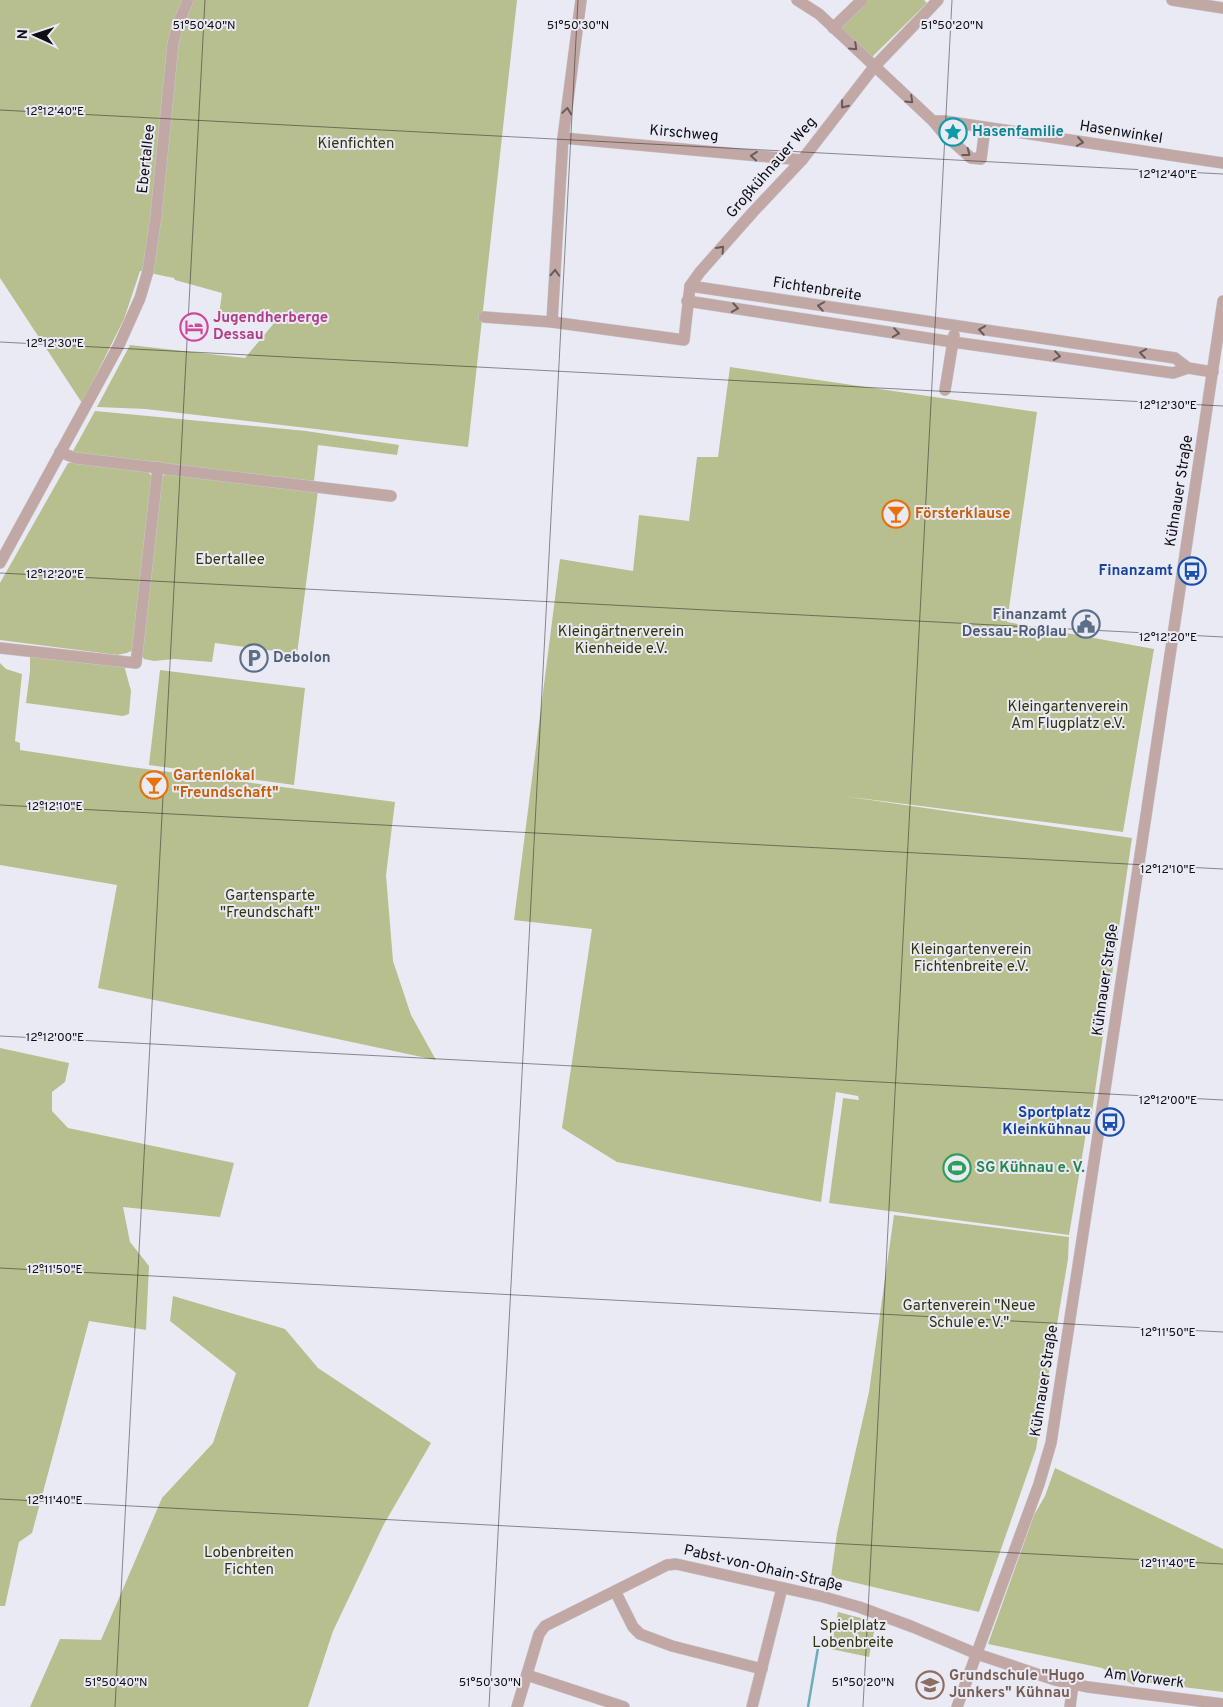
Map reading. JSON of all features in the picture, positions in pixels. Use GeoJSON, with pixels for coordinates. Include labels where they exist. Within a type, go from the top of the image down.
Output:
{"type":"FeatureCollection","features":[{"type":"Feature","properties":{"kind":"street","name":"Ebertallee"},"geometry":{"type":"LineString","coordinates":[[0,563],[127,330],[143,290],[151,250],[158,196],[173,43],[188,0]]}},
{"type":"Feature","properties":{"kind":"street"},"geometry":{"type":"LineString","coordinates":[[552,322],[563,138],[582,0]]}},
{"type":"Feature","properties":{"kind":"street"},"geometry":{"type":"LineString","coordinates":[[797,0],[819,14],[933,121],[943,133],[972,158],[981,159],[985,128]]}},
{"type":"Feature","properties":{"kind":"street"},"geometry":{"type":"LineString","coordinates":[[834,28],[862,0]]}},
{"type":"Feature","properties":{"kind":"street"},"geometry":{"type":"LineString","coordinates":[[1172,0],[1223,8]]}},
{"type":"Feature","properties":{"kind":"street","name":"Großkühnauer Weg"},"geometry":{"type":"LineString","coordinates":[[690,286],[753,212],[802,160],[874,67],[934,2]]}},
{"type":"Feature","properties":{"kind":"street","name":"Hasenwinkel"},"geometry":{"type":"LineString","coordinates":[[933,121],[944,121],[1223,163]]}},
{"type":"Feature","properties":{"kind":"street","name":"Kirschweg"},"geometry":{"type":"LineString","coordinates":[[563,138],[802,160]]}},
{"type":"Feature","properties":{"kind":"street"},"geometry":{"type":"LineString","coordinates":[[484,317],[552,322],[684,340],[690,286]]}},
{"type":"Feature","properties":{"kind":"street","name":"Fichtenbreite"},"geometry":{"type":"LineString","coordinates":[[690,286],[1175,358],[1188,368]]}},
{"type":"Feature","properties":{"kind":"street","name":"Fichtenbreite"},"geometry":{"type":"LineString","coordinates":[[687,301],[953,342],[1173,373],[1188,368],[1213,372]]}},
{"type":"Feature","properties":{"kind":"street","name":"Kühnauer Straße"},"geometry":{"type":"LineString","coordinates":[[957,1707],[1039,1484],[1049,1452],[1054,1426],[1223,301]]}},
{"type":"Feature","properties":{"kind":"street"},"geometry":{"type":"LineString","coordinates":[[946,390],[956,326]]}},
{"type":"Feature","properties":{"kind":"street"},"geometry":{"type":"LineString","coordinates":[[60,452],[75,458],[391,496]]}},
{"type":"Feature","properties":{"kind":"street"},"geometry":{"type":"LineString","coordinates":[[0,648],[136,663],[158,467]]}},
{"type":"Feature","properties":{"kind":"street","name":"Pabst-von-Ohain-Straße"},"geometry":{"type":"LineString","coordinates":[[517,1707],[540,1634],[545,1626],[667,1565],[676,1564],[841,1602],[878,1614],[976,1654]]}},
{"type":"Feature","properties":{"kind":"street"},"geometry":{"type":"LineString","coordinates":[[752,1707],[782,1588]]}},
{"type":"Feature","properties":{"kind":"street"},"geometry":{"type":"LineString","coordinates":[[615,1591],[633,1628],[640,1634],[672,1646],[762,1669]]}},
{"type":"Feature","properties":{"kind":"street","name":"Am Vorwerk"},"geometry":{"type":"LineString","coordinates":[[976,1654],[1038,1675],[1073,1684],[1223,1704]]}},
{"type":"Feature","properties":{"kind":"street"},"geometry":{"type":"LineString","coordinates":[[527,1676],[624,1707]]}},
{"type":"Feature","properties":{"kind":"street"},"geometry":{"type":"LineString","coordinates":[[1070,1707],[1073,1684]]}},
{"type":"Feature","properties":{"kind":"green space","name":"Kienfichten"},"geometry":{"type":"Polygon","coordinates":[[[0,0],[517,0],[468,447],[146,409],[97,407],[130,345],[245,358],[275,322],[219,315],[222,293],[175,280],[174,278],[140,271],[124,319],[82,403],[0,278],[0,0]]]}},
{"type":"Feature","properties":{"kind":"green space"},"geometry":{"type":"Polygon","coordinates":[[[865,0],[924,0],[927,3],[871,58],[839,26],[865,0]]]}},
{"type":"Feature","properties":{"kind":"green space"},"geometry":{"type":"Polygon","coordinates":[[[730,367],[1037,412],[1007,622],[1154,649],[1123,832],[843,796],[1132,838],[1089,1132],[1070,1130],[1086,1133],[1069,1235],[829,1203],[843,1098],[859,1100],[858,1096],[836,1092],[821,1202],[617,1162],[562,1128],[592,929],[514,920],[560,559],[633,571],[639,515],[689,521],[697,457],[718,457],[730,367]]]}},
{"type":"Feature","properties":{"kind":"green space"},"geometry":{"type":"Polygon","coordinates":[[[95,411],[306,431],[399,445],[397,455],[318,445],[314,481],[77,454],[73,451],[95,411]]]}},
{"type":"Feature","properties":{"kind":"green space"},"geometry":{"type":"Polygon","coordinates":[[[75,462],[145,470],[151,475],[153,481],[133,650],[127,653],[117,655],[0,640],[0,583],[68,463],[75,462]]]}},
{"type":"Feature","properties":{"kind":"green space","name":"Ebertallee"},"geometry":{"type":"Polygon","coordinates":[[[170,472],[318,491],[297,654],[215,643],[212,662],[174,659],[154,661],[144,659],[140,652],[160,480],[170,472]]]}},
{"type":"Feature","properties":{"kind":"green space"},"geometry":{"type":"Polygon","coordinates":[[[30,654],[124,665],[131,691],[129,714],[123,716],[26,703],[30,654]]]}},
{"type":"Feature","properties":{"kind":"green space","name":"Gartensparte \"Freundschaft\""},"geometry":{"type":"Polygon","coordinates":[[[0,663],[6,669],[22,674],[15,741],[20,743],[20,750],[131,767],[395,802],[386,875],[393,961],[411,1015],[436,1060],[98,988],[117,885],[0,865],[0,663]]]}},
{"type":"Feature","properties":{"kind":"green space"},"geometry":{"type":"Polygon","coordinates":[[[160,670],[305,688],[294,785],[149,765],[160,670]]]}},
{"type":"Feature","properties":{"kind":"green space"},"geometry":{"type":"Polygon","coordinates":[[[0,1048],[69,1063],[65,1082],[52,1092],[52,1111],[68,1128],[234,1163],[220,1217],[123,1207],[130,1242],[149,1266],[146,1330],[89,1321],[32,1533],[19,1542],[5,1606],[0,1606],[0,1048]]]}},
{"type":"Feature","properties":{"kind":"green space","name":"Gartenverein \"Neue Schule e. V.\""},"geometry":{"type":"Polygon","coordinates":[[[894,1215],[1069,1237],[1068,1259],[1036,1449],[979,1612],[831,1577],[837,1533],[869,1392],[894,1215]]]}},
{"type":"Feature","properties":{"kind":"green space","name":"Lobenbreiten Fichten"},"geometry":{"type":"Polygon","coordinates":[[[173,1296],[285,1329],[318,1368],[431,1443],[384,1524],[333,1631],[308,1707],[30,1707],[60,1639],[101,1640],[162,1498],[213,1443],[236,1373],[170,1321],[173,1296]]]}},
{"type":"Feature","properties":{"kind":"green space"},"geometry":{"type":"Polygon","coordinates":[[[1055,1468],[1223,1549],[1223,1692],[1135,1681],[1134,1685],[1102,1668],[988,1644],[1034,1515],[1045,1496],[1055,1468]]]}},
{"type":"Feature","properties":{"kind":"green space","name":"Spielplatz Lobenbreite"},"geometry":{"type":"Polygon","coordinates":[[[838,1612],[876,1622],[869,1657],[831,1649],[838,1612]]]}},
{"type":"Feature","properties":{"kind":"waterway"},"geometry":{"type":"LineString","coordinates":[[808,1707],[818,1648]]}},
{"type":"Feature","properties":{"kind":"place","name":"Hasenfamilie"},"geometry":{"type":"Point","coordinates":[953,132]}},
{"type":"Feature","properties":{"kind":"place","name":"Jugendherberge Dessau"},"geometry":{"type":"Point","coordinates":[194,327]}},
{"type":"Feature","properties":{"kind":"place","name":"Försterklause"},"geometry":{"type":"Point","coordinates":[896,514]}},
{"type":"Feature","properties":{"kind":"place","name":"Finanzamt"},"geometry":{"type":"Point","coordinates":[1192,571]}},
{"type":"Feature","properties":{"kind":"place","name":"Finanzamt Dessau-Roßlau"},"geometry":{"type":"Point","coordinates":[1086,624]}},
{"type":"Feature","properties":{"kind":"place","name":"Debolon"},"geometry":{"type":"Point","coordinates":[254,658]}},
{"type":"Feature","properties":{"kind":"place","name":"Gartenlokal \"Freundschaft\""},"geometry":{"type":"Point","coordinates":[154,785]}},
{"type":"Feature","properties":{"kind":"place","name":"Sportplatz Kleinkühnau"},"geometry":{"type":"Point","coordinates":[1110,1122]}},
{"type":"Feature","properties":{"kind":"place","name":"SG Kühnau e. V."},"geometry":{"type":"Point","coordinates":[957,1168]}},
{"type":"Feature","properties":{"kind":"place","name":"Grundschule \"Hugo Junkers\" Kühnau"},"geometry":{"type":"Point","coordinates":[930,1685]}},
{"type":"Feature","properties":{"kind":"park label","name":"Kleingärtnerverein Kienheide e.V."},"geometry":{"type":"Point","coordinates":[621,640]}},
{"type":"Feature","properties":{"kind":"park label","name":"Kleingartenverein Am Flugplatz e.V."},"geometry":{"type":"Point","coordinates":[1068,716]}},
{"type":"Feature","properties":{"kind":"park label","name":"Kleingartenverein Fichtenbreite e.V."},"geometry":{"type":"Point","coordinates":[971,958]}}]}
